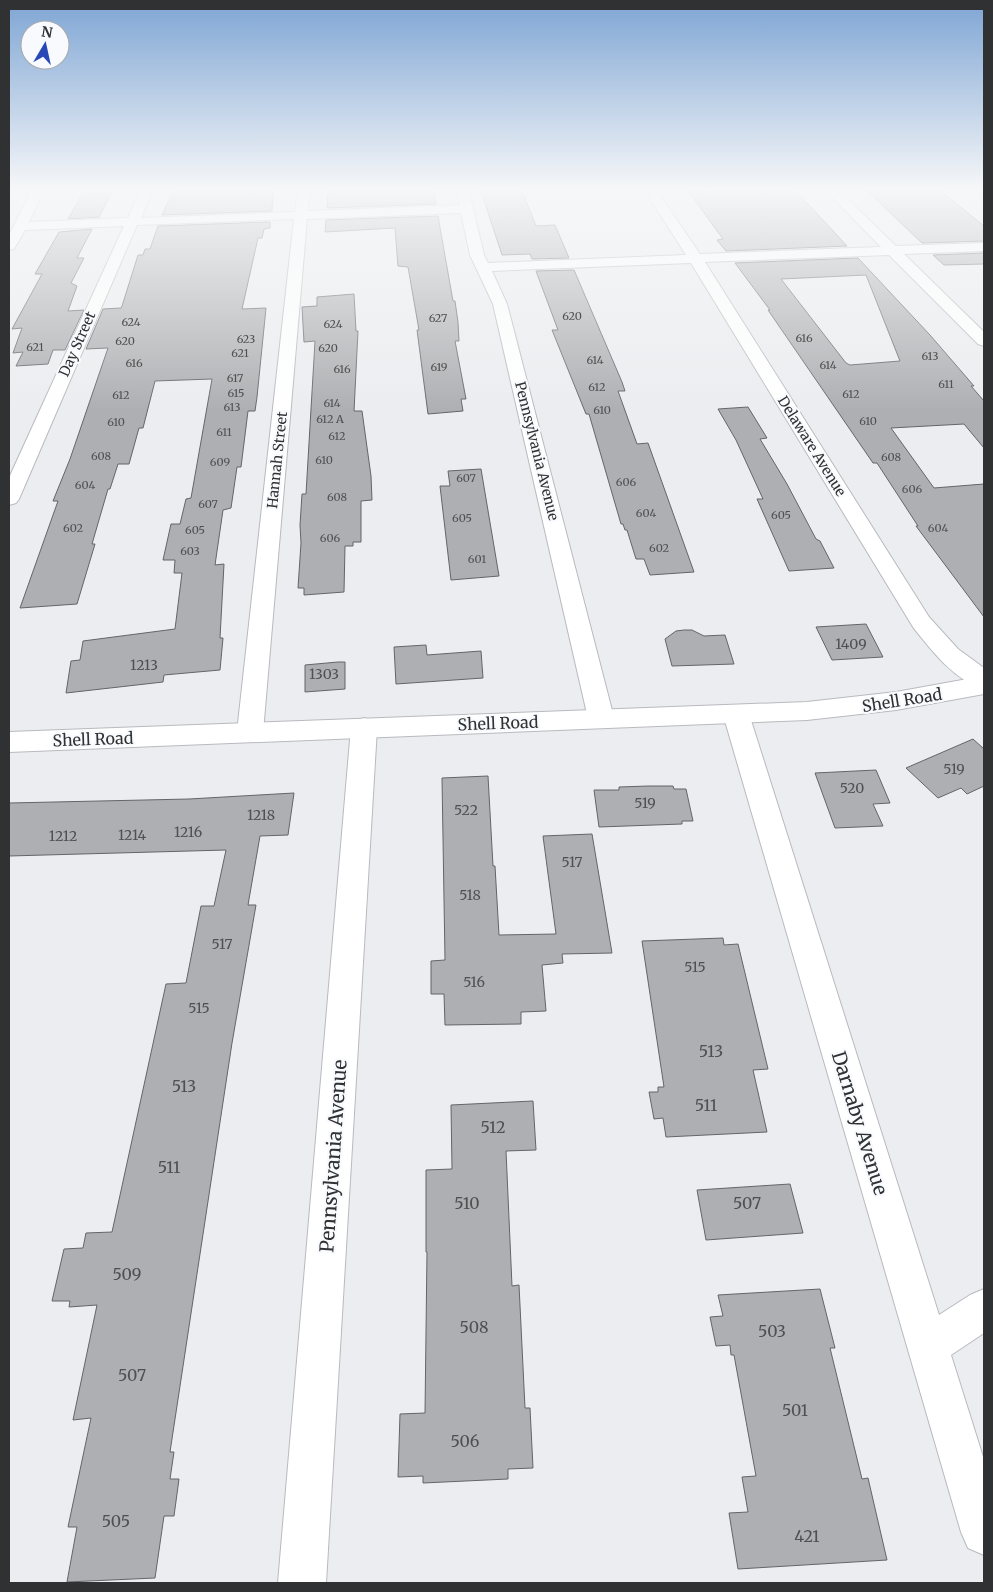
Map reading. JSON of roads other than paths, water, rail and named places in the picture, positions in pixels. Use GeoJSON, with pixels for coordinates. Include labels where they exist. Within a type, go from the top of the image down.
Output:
{"type":"FeatureCollection","features":[{"type":"Feature","properties":{"kind":"street","name":"Day Street"},"geometry":{"type":"LineString","coordinates":[[9,500],[114,262]]}},
{"type":"Feature","properties":{"kind":"street","name":"Hannah Street"},"geometry":{"type":"LineString","coordinates":[[250,732],[297,262]]}},
{"type":"Feature","properties":{"kind":"street","name":"Pennsylvania Avenue"},"geometry":{"type":"LineString","coordinates":[[481,262],[503,314],[601,718]]}},
{"type":"Feature","properties":{"kind":"street"},"geometry":{"type":"LineString","coordinates":[[483,267],[608,262]]}},
{"type":"Feature","properties":{"kind":"street","name":"Delaware Avenue"},"geometry":{"type":"LineString","coordinates":[[698,262],[921,622],[941,647],[958,662],[984,680]]}},
{"type":"Feature","properties":{"kind":"street"},"geometry":{"type":"LineString","coordinates":[[904,262],[984,341]]}},
{"type":"Feature","properties":{"kind":"street","name":"Shell Road"},"geometry":{"type":"LineString","coordinates":[[9,742],[736,714],[876,706],[984,685]]}},
{"type":"Feature","properties":{"kind":"street","name":"Darnaby Avenue"},"geometry":{"type":"LineString","coordinates":[[736,714],[984,1532]]}},
{"type":"Feature","properties":{"kind":"street","name":"Pennsylvania Avenue"},"geometry":{"type":"LineString","coordinates":[[302,1583],[364,728]]}},
{"type":"Feature","properties":{"kind":"street"},"geometry":{"type":"LineString","coordinates":[[928,1346],[984,1309]]}}]}
